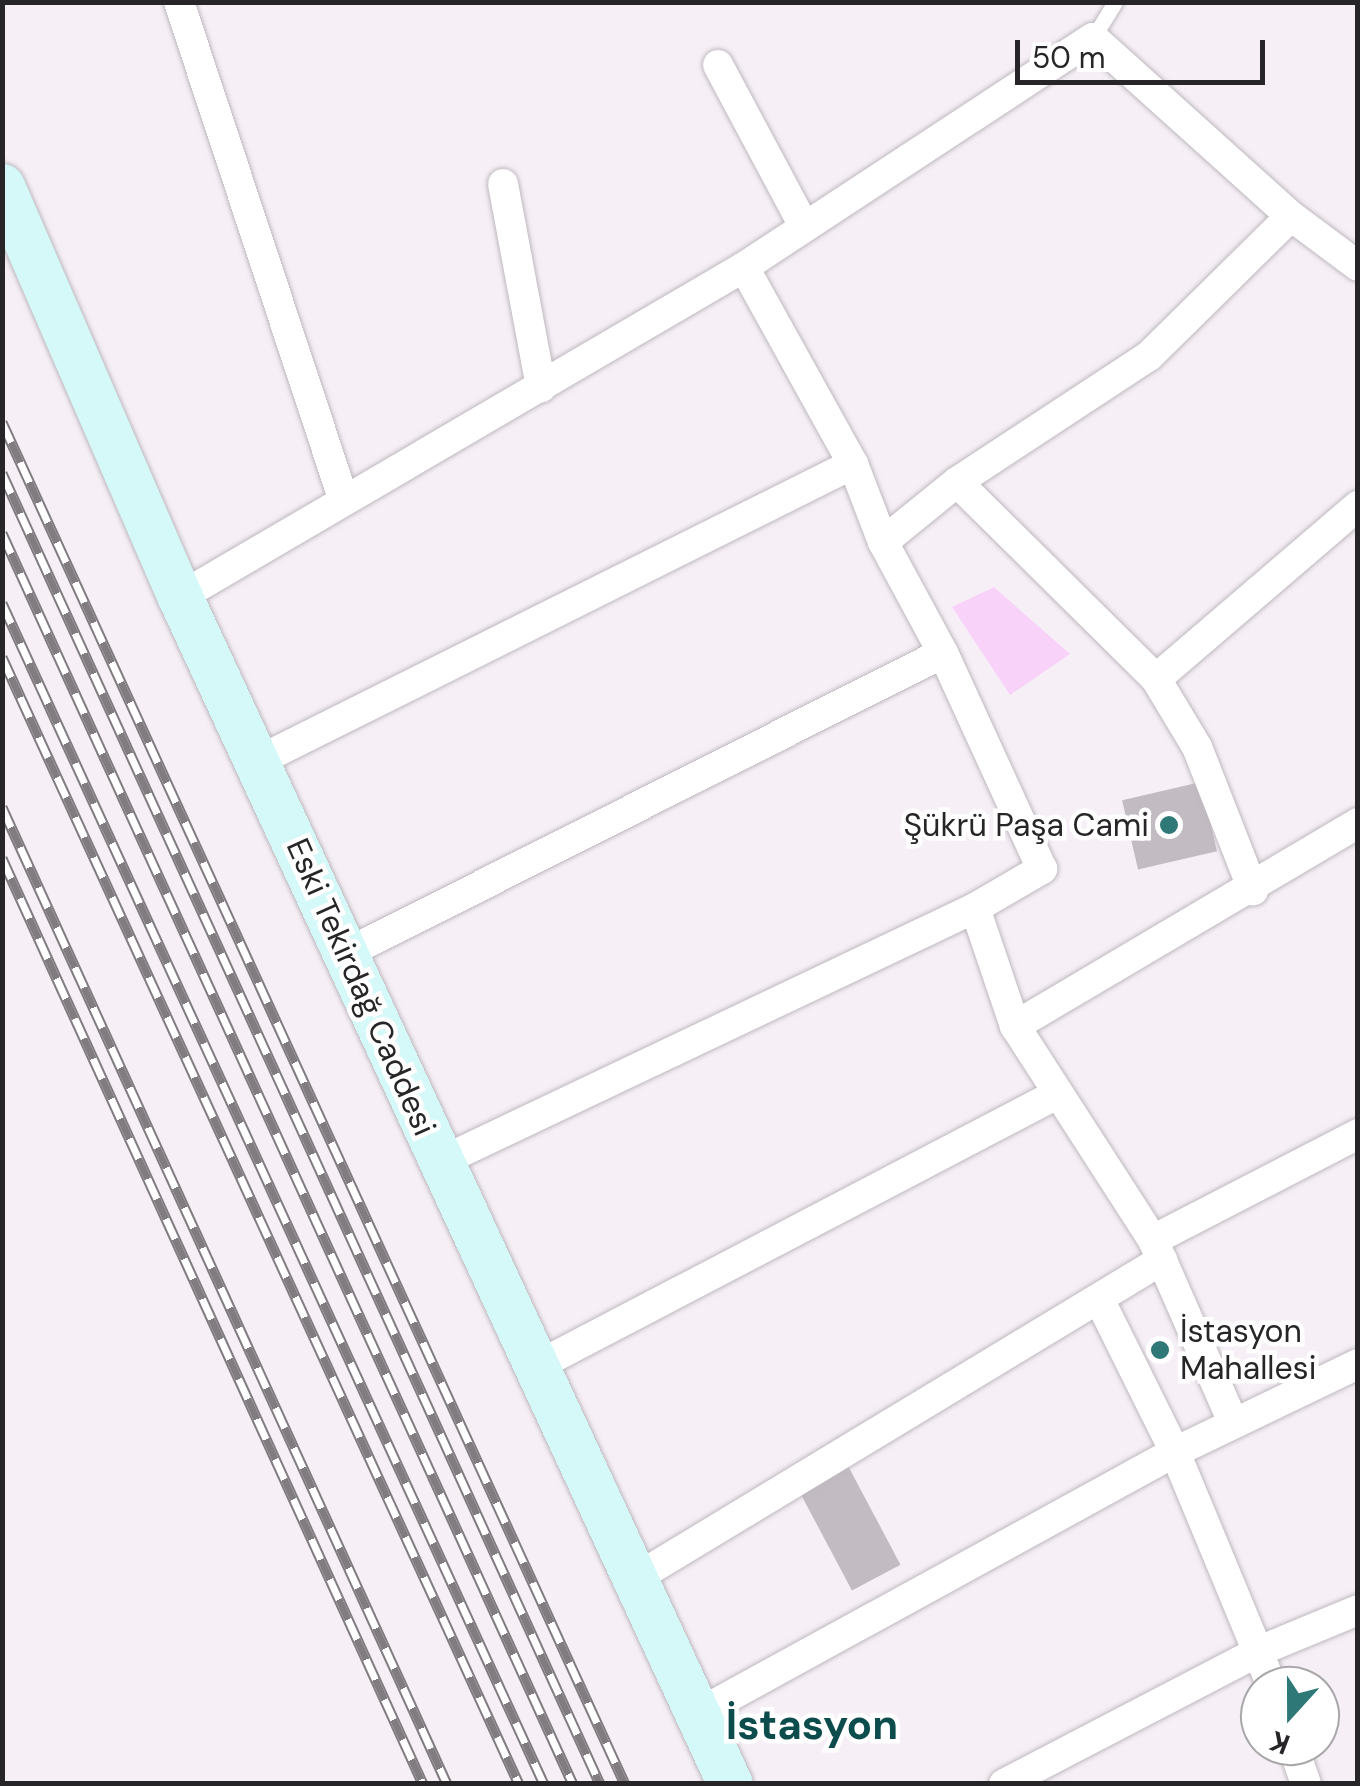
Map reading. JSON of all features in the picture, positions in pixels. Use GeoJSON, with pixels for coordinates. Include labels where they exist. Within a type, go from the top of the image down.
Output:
{"type":"FeatureCollection","features":[{"type":"Feature","properties":{"kind":"street"},"geometry":{"type":"LineString","coordinates":[[178,2],[343,498]]}},
{"type":"Feature","properties":{"kind":"street"},"geometry":{"type":"LineString","coordinates":[[180,597],[343,498],[744,267],[1093,38],[1291,216],[1358,266]]}},
{"type":"Feature","properties":{"kind":"street"},"geometry":{"type":"LineString","coordinates":[[718,65],[804,226]]}},
{"type":"Feature","properties":{"kind":"street"},"geometry":{"type":"LineString","coordinates":[[503,184],[541,387]]}},
{"type":"Feature","properties":{"kind":"street","name":"Eski Tekirdağ Caddesi"},"geometry":{"type":"LineString","coordinates":[[2,186],[180,597],[260,760],[440,1162],[730,1784]]}},
{"type":"Feature","properties":{"kind":"street"},"geometry":{"type":"LineString","coordinates":[[884,542],[956,482],[1149,356],[1291,216]]}},
{"type":"Feature","properties":{"kind":"street"},"geometry":{"type":"LineString","coordinates":[[440,1162],[975,908],[1042,869],[943,653],[884,542],[853,464],[744,267]]}},
{"type":"Feature","properties":{"kind":"street"},"geometry":{"type":"LineString","coordinates":[[260,760],[853,464]]}},
{"type":"Feature","properties":{"kind":"street"},"geometry":{"type":"LineString","coordinates":[[956,482],[1156,679],[1197,747],[1253,890]]}},
{"type":"Feature","properties":{"kind":"street"},"geometry":{"type":"LineString","coordinates":[[1156,679],[1358,506]]}},
{"type":"Feature","properties":{"kind":"street"},"geometry":{"type":"LineString","coordinates":[[345,954],[943,653]]}},
{"type":"Feature","properties":{"kind":"street"},"geometry":{"type":"LineString","coordinates":[[1016,1026],[1253,890],[1358,824]]}},
{"type":"Feature","properties":{"kind":"street"},"geometry":{"type":"LineString","coordinates":[[975,908],[1016,1026],[1158,1250],[1234,1422]]}},
{"type":"Feature","properties":{"kind":"street"},"geometry":{"type":"LineString","coordinates":[[537,1366],[1057,1094]]}},
{"type":"Feature","properties":{"kind":"street"},"geometry":{"type":"LineString","coordinates":[[636,1578],[1101,1303],[1158,1250],[1358,1134]]}},
{"type":"Feature","properties":{"kind":"street"},"geometry":{"type":"LineString","coordinates":[[1101,1303],[1176,1452],[1265,1666]]}},
{"type":"Feature","properties":{"kind":"street"},"geometry":{"type":"LineString","coordinates":[[699,1714],[1176,1452],[1358,1364]]}},
{"type":"Feature","properties":{"kind":"street"},"geometry":{"type":"LineString","coordinates":[[1004,1784],[1260,1651],[1358,1610]]}},
{"type":"Feature","properties":{"kind":"lane"},"geometry":{"type":"LineString","coordinates":[[1093,38],[1116,2]]}},
{"type":"Feature","properties":{"kind":"shaded area"},"geometry":{"type":"Polygon","coordinates":[[[994,587],[1070,654],[1010,695],[952,607],[994,587]]]}},
{"type":"Feature","properties":{"kind":"building","name":"Şükrü Paşa Cami"},"geometry":{"type":"Polygon","coordinates":[[[1201,782],[1217,851],[1138,869],[1122,800],[1201,782]]]}},
{"type":"Feature","properties":{"kind":"building"},"geometry":{"type":"Polygon","coordinates":[[[847,1464],[901,1565],[852,1590],[798,1490],[847,1464]]]}},
{"type":"Feature","properties":{"kind":"railway"},"geometry":{"type":"LineString","coordinates":[[2,422],[625,1784]]}},
{"type":"Feature","properties":{"kind":"railway"},"geometry":{"type":"LineString","coordinates":[[2,473],[600,1784]]}},
{"type":"Feature","properties":{"kind":"railway"},"geometry":{"type":"LineString","coordinates":[[2,533],[573,1784]]}},
{"type":"Feature","properties":{"kind":"railway"},"geometry":{"type":"LineString","coordinates":[[2,603],[544,1784]]}},
{"type":"Feature","properties":{"kind":"railway"},"geometry":{"type":"LineString","coordinates":[[2,657],[519,1784]]}},
{"type":"Feature","properties":{"kind":"railway"},"geometry":{"type":"LineString","coordinates":[[2,807],[447,1784]]}},
{"type":"Feature","properties":{"kind":"railway"},"geometry":{"type":"LineString","coordinates":[[2,858],[423,1784]]}},
{"type":"Feature","properties":{"kind":"place","name":"Şükrü Paşa Cami"},"geometry":{"type":"Point","coordinates":[1169,825]}},
{"type":"Feature","properties":{"kind":"place","name":"İstasyon Mahallesi"},"geometry":{"type":"Point","coordinates":[1160,1350]}},
{"type":"Feature","properties":{"kind":"district","name":"İstasyon"},"geometry":{"type":"Point","coordinates":[812,1725]}}]}
